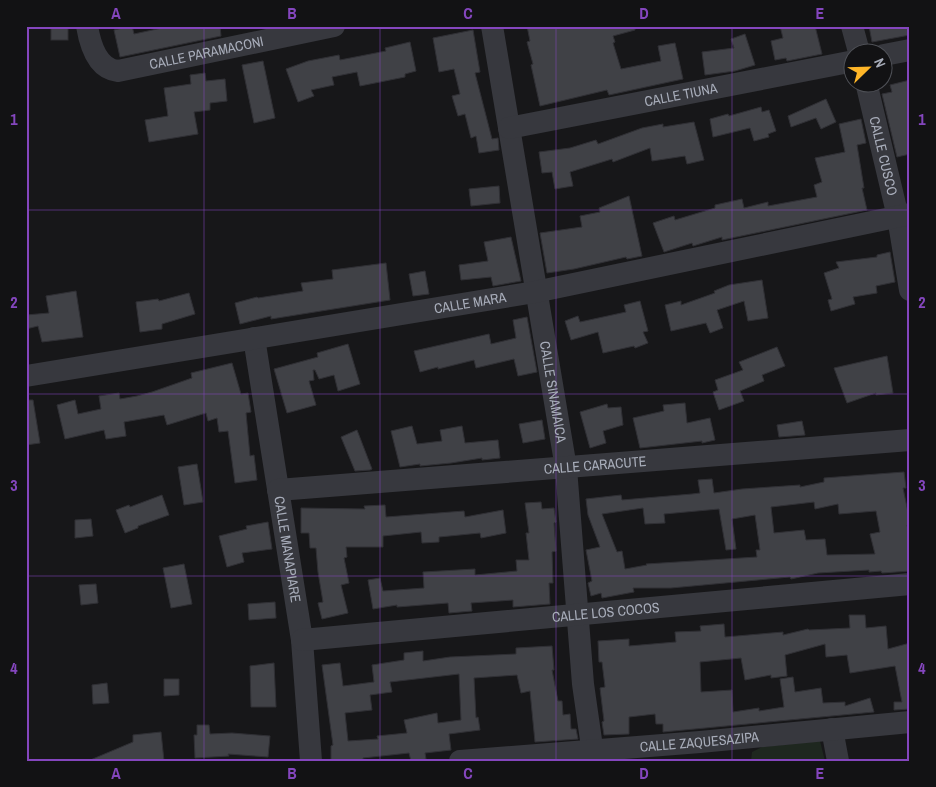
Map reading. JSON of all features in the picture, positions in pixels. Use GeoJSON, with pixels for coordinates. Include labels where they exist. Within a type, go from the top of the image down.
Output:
{"type":"FeatureCollection","features":[{"type":"Feature","properties":{"kind":"street","name":"CALLE PARAMACONI"},"geometry":{"type":"LineString","coordinates":[[87,26],[88,34],[97,56],[112,70],[124,70],[334,26]]}},
{"type":"Feature","properties":{"kind":"street","name":"CALLE SINAMAICA"},"geometry":{"type":"LineString","coordinates":[[492,26],[535,292],[566,468],[584,684],[593,756]]}},
{"type":"Feature","properties":{"kind":"street"},"geometry":{"type":"LineString","coordinates":[[852,26],[856,42]]}},
{"type":"Feature","properties":{"kind":"street"},"geometry":{"type":"LineString","coordinates":[[894,53],[910,50]]}},
{"type":"Feature","properties":{"kind":"street","name":"CALLE TIUNA"},"geometry":{"type":"LineString","coordinates":[[509,128],[844,63]]}},
{"type":"Feature","properties":{"kind":"street","name":"CALLE CUSCO"},"geometry":{"type":"LineString","coordinates":[[869,92],[904,216],[910,290]]}},
{"type":"Feature","properties":{"kind":"street","name":"CALLE MARA"},"geometry":{"type":"LineString","coordinates":[[26,376],[535,292],[904,216]]}},
{"type":"Feature","properties":{"kind":"street","name":"CALLE MANAPIARE"},"geometry":{"type":"LineString","coordinates":[[254,338],[302,640],[311,761]]}},
{"type":"Feature","properties":{"kind":"street","name":"CALLE CARACUTE"},"geometry":{"type":"LineString","coordinates":[[278,490],[910,440]]}},
{"type":"Feature","properties":{"kind":"street","name":"CALLE LOS COCOS"},"geometry":{"type":"LineString","coordinates":[[302,640],[910,584]]}},
{"type":"Feature","properties":{"kind":"street","name":"CALLE ZAQUESAZIPA"},"geometry":{"type":"LineString","coordinates":[[460,761],[593,756],[910,722]]}},
{"type":"Feature","properties":{"kind":"street"},"geometry":{"type":"LineString","coordinates":[[832,730],[838,761]]}},
{"type":"Feature","properties":{"kind":"shaded area"},"geometry":{"type":"Polygon","coordinates":[[[820,741],[825,761],[751,761],[752,752],[762,747],[820,741]]]}},
{"type":"Feature","properties":{"kind":"building"},"geometry":{"type":"Polygon","coordinates":[[[132,26],[134,34],[171,26],[220,26],[221,36],[120,57],[114,30],[132,26]]]}},
{"type":"Feature","properties":{"kind":"building"},"geometry":{"type":"Polygon","coordinates":[[[527,26],[635,26],[635,30],[613,36],[615,42],[613,43],[621,69],[661,61],[658,46],[675,43],[683,79],[609,95],[607,90],[540,106],[531,65],[533,64],[527,42],[530,41],[527,26]]]}},
{"type":"Feature","properties":{"kind":"building"},"geometry":{"type":"Polygon","coordinates":[[[780,26],[815,26],[822,54],[787,61],[786,58],[775,60],[771,41],[783,38],[780,26]]]}},
{"type":"Feature","properties":{"kind":"building"},"geometry":{"type":"Polygon","coordinates":[[[869,26],[910,26],[910,35],[872,42],[869,26]]]}},
{"type":"Feature","properties":{"kind":"building"},"geometry":{"type":"Polygon","coordinates":[[[51,27],[68,27],[68,40],[51,40],[51,27]]]}},
{"type":"Feature","properties":{"kind":"building"},"geometry":{"type":"Polygon","coordinates":[[[473,30],[480,72],[475,73],[492,139],[498,138],[499,150],[479,153],[476,136],[471,138],[465,114],[458,116],[452,96],[460,94],[454,69],[439,72],[433,38],[473,30]]]}},
{"type":"Feature","properties":{"kind":"building"},"geometry":{"type":"Polygon","coordinates":[[[745,34],[755,65],[735,71],[705,75],[702,52],[734,48],[731,39],[745,34]]]}},
{"type":"Feature","properties":{"kind":"building"},"geometry":{"type":"Polygon","coordinates":[[[410,42],[416,71],[405,74],[405,77],[360,86],[357,72],[332,77],[334,85],[311,90],[314,96],[298,102],[286,69],[308,61],[339,55],[340,60],[386,51],[385,48],[410,42]]]}},
{"type":"Feature","properties":{"kind":"building"},"geometry":{"type":"Polygon","coordinates":[[[263,61],[275,118],[254,123],[242,65],[263,61]]]}},
{"type":"Feature","properties":{"kind":"building"},"geometry":{"type":"Polygon","coordinates":[[[205,73],[206,81],[225,79],[227,101],[210,103],[210,110],[194,112],[198,134],[149,142],[145,120],[168,116],[164,88],[191,84],[190,75],[205,73]]]}},
{"type":"Feature","properties":{"kind":"building"},"geometry":{"type":"Polygon","coordinates":[[[910,80],[910,154],[897,157],[882,94],[894,92],[894,84],[910,80]]]}},
{"type":"Feature","properties":{"kind":"building"},"geometry":{"type":"Polygon","coordinates":[[[826,99],[836,122],[821,129],[816,118],[791,127],[788,116],[826,99]]]}},
{"type":"Feature","properties":{"kind":"building"},"geometry":{"type":"Polygon","coordinates":[[[761,107],[762,112],[769,110],[776,131],[768,134],[769,137],[754,141],[750,128],[713,137],[710,119],[761,107]]]}},
{"type":"Feature","properties":{"kind":"building"},"geometry":{"type":"Polygon","coordinates":[[[861,119],[866,143],[857,145],[864,188],[862,188],[867,210],[722,240],[722,237],[693,246],[692,243],[664,252],[653,223],[674,216],[675,220],[715,208],[715,205],[742,199],[744,208],[768,202],[768,206],[817,197],[814,185],[822,182],[815,158],[845,152],[839,124],[861,119]]]}},
{"type":"Feature","properties":{"kind":"building"},"geometry":{"type":"Polygon","coordinates":[[[694,122],[704,160],[687,164],[685,156],[652,161],[650,148],[613,162],[612,159],[570,172],[573,186],[555,189],[552,172],[542,173],[539,152],[570,148],[596,140],[598,144],[642,128],[663,124],[663,127],[694,122]]]}},
{"type":"Feature","properties":{"kind":"building"},"geometry":{"type":"Polygon","coordinates":[[[499,186],[500,203],[471,206],[469,189],[499,186]]]}},
{"type":"Feature","properties":{"kind":"building"},"geometry":{"type":"Polygon","coordinates":[[[629,196],[642,256],[627,259],[626,257],[547,273],[540,233],[582,227],[580,216],[600,212],[599,208],[629,196]]]}},
{"type":"Feature","properties":{"kind":"building"},"geometry":{"type":"Polygon","coordinates":[[[511,237],[521,281],[493,286],[491,277],[461,280],[459,265],[488,261],[484,242],[511,237]]]}},
{"type":"Feature","properties":{"kind":"building"},"geometry":{"type":"Polygon","coordinates":[[[890,252],[895,282],[876,286],[877,293],[853,297],[855,304],[831,311],[828,300],[832,299],[824,273],[839,268],[836,262],[877,257],[877,255],[890,252]]]}},
{"type":"Feature","properties":{"kind":"building"},"geometry":{"type":"Polygon","coordinates":[[[386,263],[390,300],[271,319],[271,316],[240,324],[235,303],[257,297],[303,291],[301,283],[333,279],[332,270],[386,263]]]}},
{"type":"Feature","properties":{"kind":"building"},"geometry":{"type":"Polygon","coordinates":[[[425,271],[429,294],[413,296],[409,274],[425,271]]]}},
{"type":"Feature","properties":{"kind":"building"},"geometry":{"type":"Polygon","coordinates":[[[762,280],[768,318],[748,321],[744,301],[717,310],[723,328],[710,333],[706,323],[671,331],[665,305],[681,301],[681,305],[715,293],[714,291],[729,285],[762,280]]]}},
{"type":"Feature","properties":{"kind":"building"},"geometry":{"type":"Polygon","coordinates":[[[76,291],[83,337],[42,342],[38,326],[26,329],[26,315],[49,313],[46,296],[76,291]]]}},
{"type":"Feature","properties":{"kind":"building"},"geometry":{"type":"Polygon","coordinates":[[[189,293],[195,314],[162,324],[162,329],[140,332],[136,302],[158,299],[159,301],[189,293]]]}},
{"type":"Feature","properties":{"kind":"building"},"geometry":{"type":"Polygon","coordinates":[[[640,301],[648,331],[643,332],[648,343],[635,348],[634,346],[603,353],[598,332],[571,340],[565,321],[578,316],[580,322],[626,312],[624,305],[640,301]]]}},
{"type":"Feature","properties":{"kind":"building"},"geometry":{"type":"Polygon","coordinates":[[[527,317],[537,372],[518,376],[514,359],[476,368],[474,360],[420,372],[414,351],[489,334],[491,344],[516,338],[513,320],[527,317]]]}},
{"type":"Feature","properties":{"kind":"building"},"geometry":{"type":"Polygon","coordinates":[[[348,344],[360,384],[338,391],[334,375],[319,379],[315,370],[313,370],[314,380],[309,381],[316,405],[287,413],[274,369],[318,357],[317,353],[348,344]]]}},
{"type":"Feature","properties":{"kind":"building"},"geometry":{"type":"Polygon","coordinates":[[[777,347],[785,366],[762,375],[764,381],[740,391],[744,401],[719,410],[713,392],[718,390],[715,380],[743,370],[739,362],[777,347]]]}},
{"type":"Feature","properties":{"kind":"building"},"geometry":{"type":"Polygon","coordinates":[[[887,356],[893,393],[876,395],[876,393],[847,403],[834,368],[887,356]]]}},
{"type":"Feature","properties":{"kind":"building"},"geometry":{"type":"Polygon","coordinates":[[[232,363],[241,394],[248,393],[251,412],[246,413],[250,456],[254,455],[257,480],[235,483],[228,431],[219,432],[217,418],[208,421],[206,413],[167,425],[164,415],[124,422],[126,436],[106,439],[104,430],[65,439],[57,405],[75,400],[78,414],[101,409],[99,396],[119,393],[120,399],[137,396],[192,378],[191,373],[232,363]]]}},
{"type":"Feature","properties":{"kind":"building"},"geometry":{"type":"Polygon","coordinates":[[[26,400],[33,400],[40,443],[26,445],[26,400]]]}},
{"type":"Feature","properties":{"kind":"building"},"geometry":{"type":"Polygon","coordinates":[[[685,403],[687,423],[710,418],[715,440],[702,443],[702,441],[640,448],[633,418],[664,411],[663,405],[685,403]]]}},
{"type":"Feature","properties":{"kind":"building"},"geometry":{"type":"Polygon","coordinates":[[[607,404],[608,408],[621,407],[623,425],[603,431],[606,443],[590,448],[580,412],[607,404]]]}},
{"type":"Feature","properties":{"kind":"building"},"geometry":{"type":"Polygon","coordinates":[[[542,420],[545,439],[523,443],[519,424],[542,420]]]}},
{"type":"Feature","properties":{"kind":"building"},"geometry":{"type":"Polygon","coordinates":[[[802,421],[805,435],[779,437],[777,425],[802,421]]]}},
{"type":"Feature","properties":{"kind":"building"},"geometry":{"type":"Polygon","coordinates":[[[412,426],[417,444],[442,441],[440,430],[462,426],[465,443],[498,440],[500,458],[482,460],[482,458],[451,463],[400,467],[391,431],[412,426]]]}},
{"type":"Feature","properties":{"kind":"building"},"geometry":{"type":"Polygon","coordinates":[[[357,430],[372,469],[370,470],[355,471],[341,437],[357,430]]]}},
{"type":"Feature","properties":{"kind":"building"},"geometry":{"type":"Polygon","coordinates":[[[197,464],[203,502],[184,505],[178,467],[197,464]]]}},
{"type":"Feature","properties":{"kind":"building"},"geometry":{"type":"Polygon","coordinates":[[[904,472],[906,488],[903,488],[910,522],[907,525],[910,537],[910,571],[882,573],[881,571],[869,572],[869,570],[818,573],[791,579],[790,577],[671,588],[633,588],[634,592],[602,598],[601,593],[591,596],[588,583],[592,581],[586,550],[600,547],[588,515],[586,499],[621,495],[622,500],[700,493],[698,480],[712,479],[714,493],[742,489],[800,485],[800,487],[824,482],[824,478],[904,472]],[[814,502],[771,507],[774,533],[804,530],[806,540],[825,539],[827,555],[875,554],[870,534],[880,532],[876,511],[839,514],[838,504],[815,509],[814,502]],[[643,508],[602,514],[617,552],[622,551],[625,569],[646,564],[757,557],[756,550],[760,550],[755,515],[732,519],[736,549],[726,550],[719,509],[664,514],[665,523],[645,524],[643,508]]]}},
{"type":"Feature","properties":{"kind":"building"},"geometry":{"type":"Polygon","coordinates":[[[162,495],[169,515],[138,526],[138,528],[125,533],[116,510],[162,495]]]}},
{"type":"Feature","properties":{"kind":"building"},"geometry":{"type":"Polygon","coordinates":[[[541,502],[542,509],[554,508],[556,522],[554,523],[556,551],[552,552],[553,583],[549,583],[550,604],[513,607],[513,600],[471,603],[472,611],[449,613],[448,603],[397,607],[397,605],[373,609],[368,580],[380,578],[383,591],[424,588],[423,572],[475,569],[475,575],[517,571],[516,560],[529,560],[526,533],[529,533],[525,503],[541,502]]]}},
{"type":"Feature","properties":{"kind":"building"},"geometry":{"type":"Polygon","coordinates":[[[385,505],[386,517],[464,511],[465,517],[503,510],[506,533],[481,538],[480,533],[439,537],[439,542],[422,543],[421,532],[383,536],[383,547],[346,547],[347,557],[344,558],[349,583],[341,585],[348,613],[322,619],[318,603],[323,602],[316,548],[310,548],[309,533],[301,533],[301,508],[365,509],[364,506],[385,505]]]}},
{"type":"Feature","properties":{"kind":"building"},"geometry":{"type":"Polygon","coordinates":[[[91,519],[93,536],[75,538],[75,520],[91,519]]]}},
{"type":"Feature","properties":{"kind":"building"},"geometry":{"type":"Polygon","coordinates":[[[268,522],[272,549],[242,553],[244,562],[227,567],[219,536],[247,529],[246,526],[268,522]]]}},
{"type":"Feature","properties":{"kind":"building"},"geometry":{"type":"Polygon","coordinates":[[[184,564],[192,604],[171,608],[163,568],[184,564]]]}},
{"type":"Feature","properties":{"kind":"building"},"geometry":{"type":"Polygon","coordinates":[[[96,584],[98,603],[81,605],[79,585],[96,584]]]}},
{"type":"Feature","properties":{"kind":"building"},"geometry":{"type":"Polygon","coordinates":[[[275,602],[276,618],[249,620],[248,604],[275,602]]]}},
{"type":"Feature","properties":{"kind":"building"},"geometry":{"type":"Polygon","coordinates":[[[849,615],[865,615],[866,628],[886,626],[888,649],[910,643],[910,709],[894,710],[894,702],[902,702],[895,666],[850,673],[847,655],[826,657],[825,644],[785,655],[787,676],[771,678],[771,675],[745,680],[741,658],[700,662],[701,692],[732,690],[733,712],[759,708],[759,711],[784,707],[780,679],[793,677],[795,692],[821,688],[823,703],[845,702],[845,706],[870,698],[874,712],[663,732],[663,724],[656,724],[655,714],[629,717],[629,734],[604,735],[600,688],[605,687],[602,662],[599,662],[598,641],[629,639],[629,646],[676,642],[675,632],[701,631],[700,626],[724,624],[725,637],[783,632],[783,635],[808,629],[850,628],[849,615]]]}},
{"type":"Feature","properties":{"kind":"building"},"geometry":{"type":"Polygon","coordinates":[[[552,646],[554,670],[552,670],[558,701],[562,701],[563,715],[570,714],[571,729],[576,729],[578,739],[535,742],[530,691],[521,693],[517,675],[474,678],[476,718],[478,717],[480,730],[449,734],[451,750],[425,753],[426,759],[418,761],[411,761],[409,753],[363,758],[363,761],[331,761],[331,746],[333,745],[322,665],[340,663],[343,686],[374,682],[372,665],[404,660],[404,653],[423,651],[423,661],[450,657],[516,654],[516,648],[552,646]],[[459,674],[390,682],[392,692],[370,695],[372,710],[345,713],[348,741],[378,739],[377,736],[407,733],[404,720],[437,713],[438,723],[461,720],[459,674]]]}},
{"type":"Feature","properties":{"kind":"building"},"geometry":{"type":"Polygon","coordinates":[[[274,663],[276,707],[251,707],[250,666],[274,663]]]}},
{"type":"Feature","properties":{"kind":"building"},"geometry":{"type":"Polygon","coordinates":[[[164,679],[179,679],[179,695],[164,696],[164,679]]]}},
{"type":"Feature","properties":{"kind":"building"},"geometry":{"type":"Polygon","coordinates":[[[107,683],[109,703],[93,704],[92,685],[107,683]]]}},
{"type":"Feature","properties":{"kind":"building"},"geometry":{"type":"Polygon","coordinates":[[[197,725],[209,725],[210,734],[232,733],[270,736],[268,757],[228,754],[229,756],[195,758],[194,735],[197,735],[197,725]]]}},
{"type":"Feature","properties":{"kind":"building"},"geometry":{"type":"Polygon","coordinates":[[[161,732],[164,761],[88,761],[133,742],[133,735],[161,732]]]}}]}
